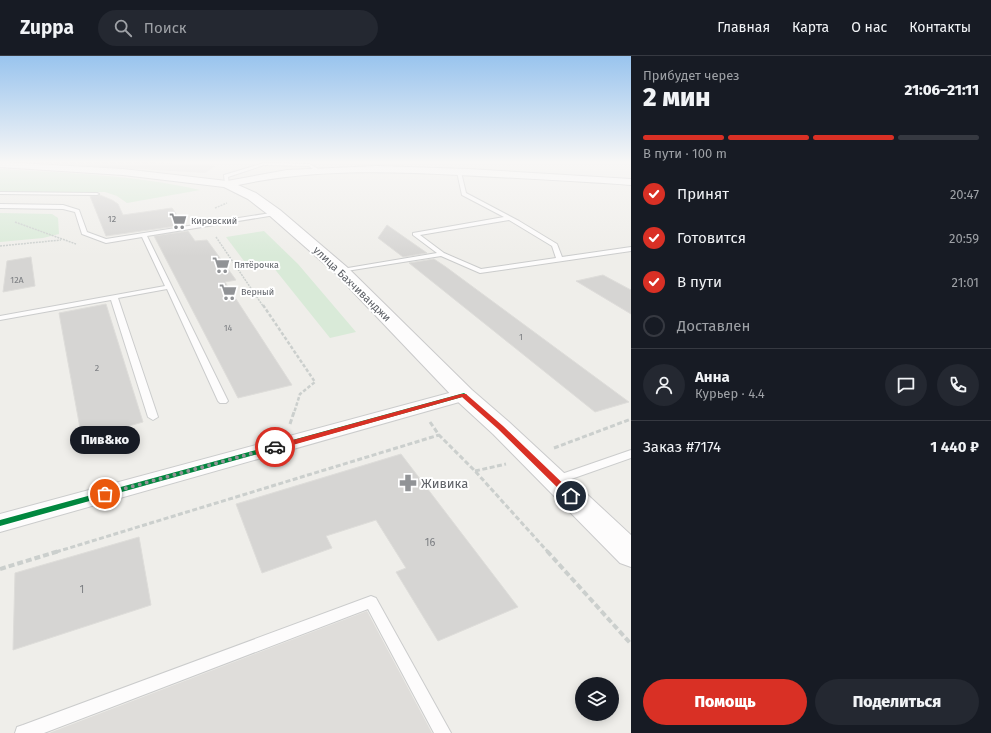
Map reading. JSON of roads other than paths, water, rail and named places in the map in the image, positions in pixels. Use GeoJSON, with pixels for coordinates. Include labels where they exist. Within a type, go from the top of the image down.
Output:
{"type":"FeatureCollection","features":[{"type":"Feature","properties":{"kind":"main road","name":"улица Бахчиванджи"},"geometry":{"type":"LineString","coordinates":[[247,194],[275,213],[342,271],[464,395],[556,480],[631,554]]}},
{"type":"Feature","properties":{"kind":"street"},"geometry":{"type":"LineString","coordinates":[[0,523],[464,395]]}},
{"type":"Feature","properties":{"kind":"lane"},"geometry":{"type":"LineString","coordinates":[[58,194],[97,194]]}},
{"type":"Feature","properties":{"kind":"lane"},"geometry":{"type":"LineString","coordinates":[[464,194],[555,245],[559,259]]}},
{"type":"Feature","properties":{"kind":"lane"},"geometry":{"type":"LineString","coordinates":[[0,206],[63,207],[77,211],[84,233],[106,241],[275,213]]}},
{"type":"Feature","properties":{"kind":"lane"},"geometry":{"type":"LineString","coordinates":[[509,218],[415,234],[442,254],[480,271],[631,248]]}},
{"type":"Feature","properties":{"kind":"lane"},"geometry":{"type":"LineString","coordinates":[[144,235],[223,401]]}},
{"type":"Feature","properties":{"kind":"lane"},"geometry":{"type":"LineString","coordinates":[[342,271],[442,254]]}},
{"type":"Feature","properties":{"kind":"lane"},"geometry":{"type":"LineString","coordinates":[[0,318],[168,287]]}},
{"type":"Feature","properties":{"kind":"lane"},"geometry":{"type":"LineString","coordinates":[[114,297],[153,417]]}},
{"type":"Feature","properties":{"kind":"lane"},"geometry":{"type":"LineString","coordinates":[[556,480],[631,454]]}},
{"type":"Feature","properties":{"kind":"lane"},"geometry":{"type":"LineString","coordinates":[[23,733],[371,602],[443,733]]}},
{"type":"Feature","properties":{"kind":"place","name":"Кировский"},"geometry":{"type":"Point","coordinates":[178,221]}},
{"type":"Feature","properties":{"kind":"place","name":"Пятёрочка"},"geometry":{"type":"Point","coordinates":[221,265]}},
{"type":"Feature","properties":{"kind":"place","name":"Верный"},"geometry":{"type":"Point","coordinates":[228,292]}},
{"type":"Feature","properties":{"kind":"place","name":"Живика"},"geometry":{"type":"Point","coordinates":[408,483]}},
{"type":"Feature","properties":{"kind":"place","name":"Пив&ко"},"geometry":{"type":"Point","coordinates":[105,494]}}]}
